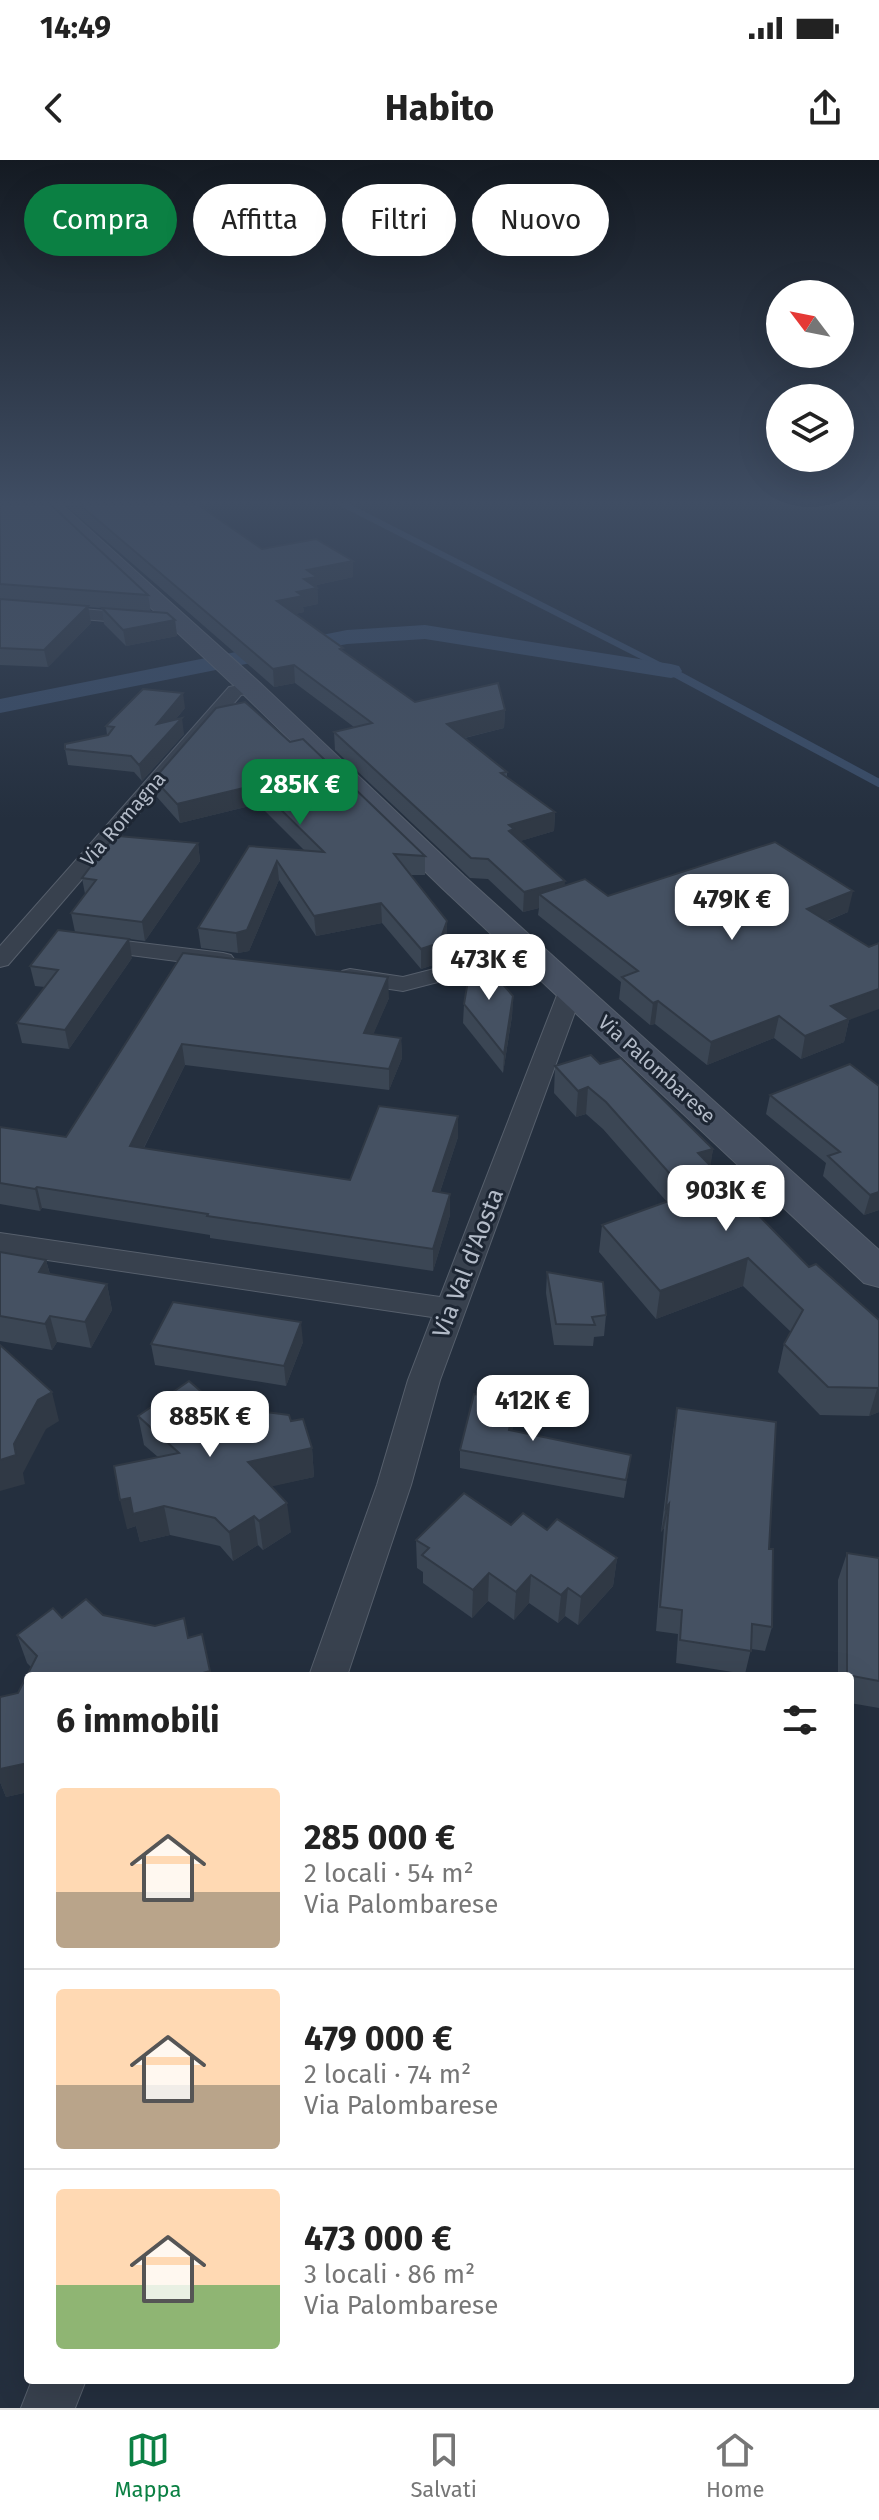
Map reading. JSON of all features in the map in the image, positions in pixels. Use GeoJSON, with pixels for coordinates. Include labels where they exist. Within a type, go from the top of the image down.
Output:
{"type":"FeatureCollection","features":[{"type":"Feature","properties":{"kind":"main road","name":"Via Palombarese"},"geometry":{"type":"LineString","coordinates":[[165,609],[453,882],[879,1273]]}},
{"type":"Feature","properties":{"kind":"street"},"geometry":{"type":"LineString","coordinates":[[23,609],[179,622]]}},
{"type":"Feature","properties":{"kind":"street","name":"Via Romagna"},"geometry":{"type":"LineString","coordinates":[[0,960],[235,691],[233,672]]}},
{"type":"Feature","properties":{"kind":"street"},"geometry":{"type":"LineString","coordinates":[[62,940],[244,963]]}},
{"type":"Feature","properties":{"kind":"street"},"geometry":{"type":"LineString","coordinates":[[331,974],[403,984],[531,951]]}},
{"type":"Feature","properties":{"kind":"street","name":"Via Val d'Aosta"},"geometry":{"type":"LineString","coordinates":[[329,1672],[450,1309],[571,990]]}},
{"type":"Feature","properties":{"kind":"street"},"geometry":{"type":"LineString","coordinates":[[0,1243],[450,1309]]}},
{"type":"Feature","properties":{"kind":"street"},"geometry":{"type":"LineString","coordinates":[[48,2408],[57,2384]]}},
{"type":"Feature","properties":{"kind":"building"},"geometry":{"type":"Polygon","coordinates":[[[0,609],[85,609],[44,650],[0,648],[0,609]]]}},
{"type":"Feature","properties":{"kind":"building"},"geometry":{"type":"Polygon","coordinates":[[[103,609],[167,613],[175,620],[123,630],[103,609]]]}},
{"type":"Feature","properties":{"kind":"building"},"geometry":{"type":"Polygon","coordinates":[[[202,609],[288,609],[415,702],[498,683],[505,710],[447,724],[507,772],[501,773],[555,812],[509,825],[514,829],[509,831],[565,881],[524,892],[488,859],[471,858],[334,732],[372,723],[294,665],[273,669],[202,609]]]}},
{"type":"Feature","properties":{"kind":"building"},"geometry":{"type":"Polygon","coordinates":[[[143,689],[183,693],[157,724],[182,718],[139,765],[131,756],[65,749],[65,744],[108,735],[114,727],[106,726],[143,689]]]}},
{"type":"Feature","properties":{"kind":"building"},"geometry":{"type":"Polygon","coordinates":[[[245,702],[290,742],[303,739],[425,856],[394,854],[447,921],[439,943],[421,949],[381,903],[314,916],[277,861],[247,930],[236,933],[198,928],[249,846],[324,852],[256,785],[177,804],[154,779],[216,708],[245,702]]]}},
{"type":"Feature","properties":{"kind":"building"},"geometry":{"type":"Polygon","coordinates":[[[118,836],[198,843],[142,922],[71,913],[96,880],[82,878],[106,846],[118,836]]]}},
{"type":"Feature","properties":{"kind":"building"},"geometry":{"type":"Polygon","coordinates":[[[775,842],[853,891],[807,909],[869,947],[879,943],[879,989],[831,1006],[849,1019],[805,1036],[779,1016],[711,1042],[658,1001],[653,1003],[622,977],[638,971],[539,894],[585,879],[608,896],[775,842]]]}},
{"type":"Feature","properties":{"kind":"building"},"geometry":{"type":"Polygon","coordinates":[[[58,930],[129,939],[65,1030],[17,1023],[58,970],[30,966],[58,930]]]}},
{"type":"Feature","properties":{"kind":"building"},"geometry":{"type":"Polygon","coordinates":[[[183,953],[388,977],[364,1033],[401,1038],[389,1069],[182,1044],[130,1146],[350,1180],[379,1106],[458,1116],[433,1191],[450,1194],[433,1249],[0,1183],[0,1127],[66,1137],[183,953]]]}},
{"type":"Feature","properties":{"kind":"building"},"geometry":{"type":"Polygon","coordinates":[[[478,956],[513,996],[504,1054],[464,1004],[472,957],[478,956]]]}},
{"type":"Feature","properties":{"kind":"building"},"geometry":{"type":"Polygon","coordinates":[[[591,1055],[600,1064],[621,1058],[713,1149],[698,1153],[809,1267],[816,1264],[879,1320],[879,1388],[828,1387],[784,1344],[803,1310],[748,1258],[660,1291],[602,1225],[688,1194],[606,1102],[588,1087],[578,1091],[555,1066],[591,1055]]]}},
{"type":"Feature","properties":{"kind":"building"},"geometry":{"type":"Polygon","coordinates":[[[850,1064],[879,1086],[879,1192],[870,1195],[828,1156],[840,1152],[770,1095],[850,1064]]]}},
{"type":"Feature","properties":{"kind":"building"},"geometry":{"type":"Polygon","coordinates":[[[0,1252],[46,1260],[39,1272],[107,1284],[85,1322],[50,1316],[45,1324],[0,1316],[0,1252]]]}},
{"type":"Feature","properties":{"kind":"building"},"geometry":{"type":"Polygon","coordinates":[[[547,1272],[603,1282],[606,1315],[592,1317],[595,1325],[556,1324],[547,1272]]]}},
{"type":"Feature","properties":{"kind":"building"},"geometry":{"type":"Polygon","coordinates":[[[173,1302],[301,1322],[284,1366],[151,1344],[173,1302]]]}},
{"type":"Feature","properties":{"kind":"building"},"geometry":{"type":"Polygon","coordinates":[[[0,1345],[52,1392],[38,1400],[14,1444],[16,1455],[0,1460],[0,1345]]]}},
{"type":"Feature","properties":{"kind":"building"},"geometry":{"type":"Polygon","coordinates":[[[189,1381],[218,1406],[289,1415],[291,1421],[303,1419],[312,1448],[248,1462],[287,1503],[259,1521],[254,1516],[229,1532],[215,1518],[164,1506],[133,1514],[130,1498],[120,1500],[114,1466],[179,1453],[138,1416],[189,1381]]]}},
{"type":"Feature","properties":{"kind":"building"},"geometry":{"type":"Polygon","coordinates":[[[474,1394],[515,1401],[509,1430],[631,1455],[626,1480],[460,1450],[474,1394]]]}},
{"type":"Feature","properties":{"kind":"building"},"geometry":{"type":"Polygon","coordinates":[[[677,1408],[776,1422],[769,1549],[773,1549],[772,1627],[752,1624],[751,1651],[680,1640],[682,1610],[660,1607],[669,1504],[666,1508],[677,1408]]]}},
{"type":"Feature","properties":{"kind":"building"},"geometry":{"type":"Polygon","coordinates":[[[464,1493],[511,1525],[523,1513],[547,1530],[557,1519],[617,1558],[581,1597],[568,1588],[561,1595],[531,1575],[516,1592],[489,1573],[473,1590],[422,1555],[429,1548],[416,1540],[464,1493]]]}},
{"type":"Feature","properties":{"kind":"building"},"geometry":{"type":"Polygon","coordinates":[[[847,1553],[879,1558],[879,1681],[847,1672],[847,1553]]]}},
{"type":"Feature","properties":{"kind":"building"},"geometry":{"type":"Polygon","coordinates":[[[86,1599],[103,1615],[155,1626],[184,1618],[188,1638],[202,1634],[210,1671],[29,1672],[37,1656],[17,1635],[53,1608],[62,1618],[86,1599]]]}},
{"type":"Feature","properties":{"kind":"building"},"geometry":{"type":"Polygon","coordinates":[[[24,1681],[24,1764],[0,1769],[0,1697],[18,1693],[24,1681]]]}},
{"type":"Feature","properties":{"kind":"waterway"},"geometry":{"type":"LineString","coordinates":[[549,609],[671,671]]}},
{"type":"Feature","properties":{"kind":"waterway"},"geometry":{"type":"LineString","coordinates":[[0,706],[347,637],[425,632],[671,671]]}},
{"type":"Feature","properties":{"kind":"waterway"},"geometry":{"type":"LineString","coordinates":[[667,669],[879,783]]}}]}
